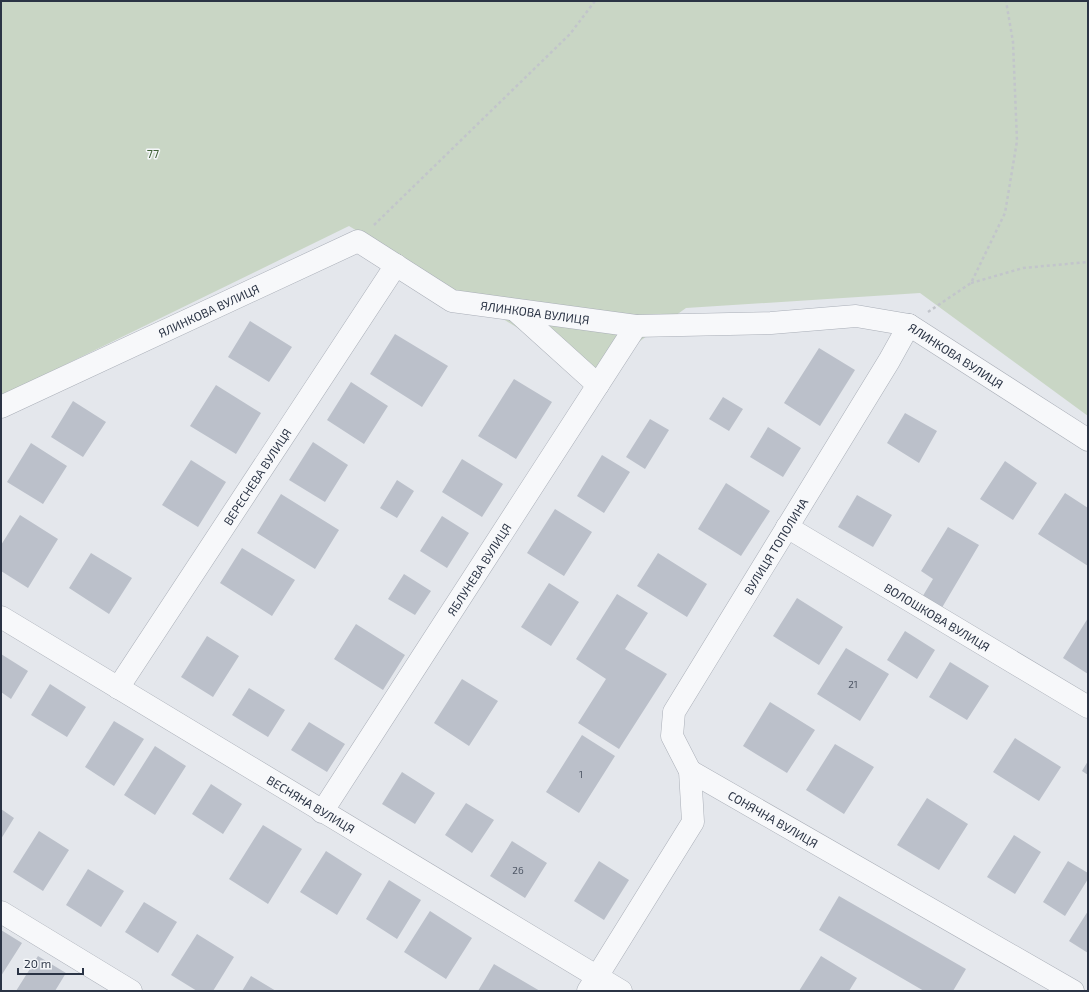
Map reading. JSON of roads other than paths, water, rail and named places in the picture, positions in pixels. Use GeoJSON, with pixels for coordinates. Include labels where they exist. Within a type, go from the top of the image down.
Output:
{"type":"FeatureCollection","features":[{"type":"Feature","properties":{"kind":"street","name":"ЯЛИНКОВА ВУЛИЦЯ"},"geometry":{"type":"LineString","coordinates":[[1,407],[358,241],[452,301],[636,326],[771,323],[856,316],[909,325],[1088,440]]}},
{"type":"Feature","properties":{"kind":"street","name":"ВЕРЕСНЕВА ВУЛИЦЯ"},"geometry":{"type":"LineString","coordinates":[[118,688],[396,265]]}},
{"type":"Feature","properties":{"kind":"street"},"geometry":{"type":"LineString","coordinates":[[515,310],[598,385]]}},
{"type":"Feature","properties":{"kind":"street","name":"ВУЛИЦЯ ТОПОЛИНА"},"geometry":{"type":"LineString","coordinates":[[690,771],[672,736],[674,712],[889,361],[909,325]]}},
{"type":"Feature","properties":{"kind":"street","name":"ЯБЛУНЕВА ВУЛИЦЯ"},"geometry":{"type":"LineString","coordinates":[[322,812],[636,326]]}},
{"type":"Feature","properties":{"kind":"street","name":"ВОЛОШКОВА ВУЛИЦЯ"},"geometry":{"type":"LineString","coordinates":[[787,527],[1088,707]]}},
{"type":"Feature","properties":{"kind":"street","name":"ВЕСНЯНА ВУЛИЦЯ"},"geometry":{"type":"LineString","coordinates":[[1,617],[322,812],[592,983],[621,991]]}},
{"type":"Feature","properties":{"kind":"street"},"geometry":{"type":"LineString","coordinates":[[592,983],[693,822],[690,771]]}},
{"type":"Feature","properties":{"kind":"street","name":"СОНЯЧНА ВУЛИЦЯ"},"geometry":{"type":"LineString","coordinates":[[690,771],[1073,991]]}},
{"type":"Feature","properties":{"kind":"street"},"geometry":{"type":"LineString","coordinates":[[1,912],[131,991]]}},
{"type":"Feature","properties":{"kind":"park label","name":"77"},"geometry":{"type":"Point","coordinates":[153,153]}}]}
